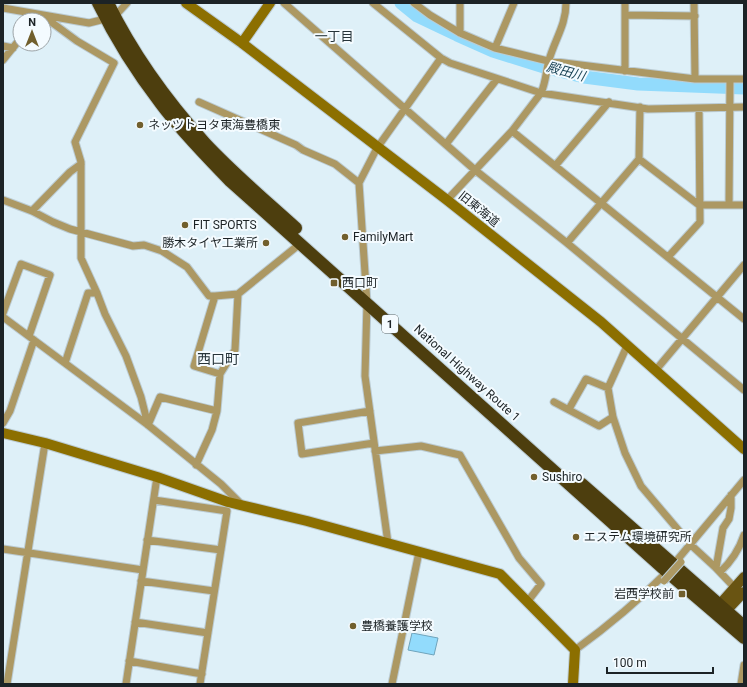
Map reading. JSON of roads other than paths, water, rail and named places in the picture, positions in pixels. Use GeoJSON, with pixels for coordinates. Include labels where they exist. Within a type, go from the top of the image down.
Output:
{"type":"FeatureCollection","features":[{"type":"Feature","properties":{"kind":"highway","name":"National Highway Route 1"},"geometry":{"type":"LineString","coordinates":[[98,3],[110,17],[174,106],[205,143],[225,163],[367,298],[671,570],[721,610],[744,626]]}},
{"type":"Feature","properties":{"kind":"highway","name":"National Highway Route 1"},"geometry":{"type":"LineString","coordinates":[[108,3],[110,17],[131,62],[152,92],[185,133],[230,181],[367,298]]}},
{"type":"Feature","properties":{"kind":"highway","name":"National Highway Route 1"},"geometry":{"type":"LineString","coordinates":[[721,610],[744,638]]}},
{"type":"Feature","properties":{"kind":"main road"},"geometry":{"type":"LineString","coordinates":[[721,610],[740,595],[744,577]]}},
{"type":"Feature","properties":{"kind":"street"},"geometry":{"type":"LineString","coordinates":[[52,17],[89,23],[110,17],[127,3]]}},
{"type":"Feature","properties":{"kind":"street","name":"旧東海道"},"geometry":{"type":"LineString","coordinates":[[186,3],[242,43],[447,200],[601,322],[744,449]]}},
{"type":"Feature","properties":{"kind":"street"},"geometry":{"type":"LineString","coordinates":[[242,43],[270,3]]}},
{"type":"Feature","properties":{"kind":"street"},"geometry":{"type":"LineString","coordinates":[[284,3],[475,170],[567,243],[744,390]]}},
{"type":"Feature","properties":{"kind":"street"},"geometry":{"type":"LineString","coordinates":[[373,3],[450,64],[497,79],[543,90],[648,109],[730,106],[744,107]]}},
{"type":"Feature","properties":{"kind":"street"},"geometry":{"type":"LineString","coordinates":[[414,3],[430,15],[460,33],[495,48],[548,63],[730,82],[744,79]]}},
{"type":"Feature","properties":{"kind":"street"},"geometry":{"type":"LineString","coordinates":[[460,3],[460,33]]}},
{"type":"Feature","properties":{"kind":"street"},"geometry":{"type":"LineString","coordinates":[[495,48],[514,3]]}},
{"type":"Feature","properties":{"kind":"street"},"geometry":{"type":"LineString","coordinates":[[447,200],[512,131],[543,90],[548,63],[565,20],[566,3]]}},
{"type":"Feature","properties":{"kind":"street"},"geometry":{"type":"LineString","coordinates":[[625,3],[625,71]]}},
{"type":"Feature","properties":{"kind":"street"},"geometry":{"type":"LineString","coordinates":[[694,3],[696,16],[695,79]]}},
{"type":"Feature","properties":{"kind":"street"},"geometry":{"type":"LineString","coordinates":[[3,8],[15,12]]}},
{"type":"Feature","properties":{"kind":"street"},"geometry":{"type":"LineString","coordinates":[[625,15],[696,16]]}},
{"type":"Feature","properties":{"kind":"street"},"geometry":{"type":"LineString","coordinates":[[52,22],[78,41],[114,63],[74,142],[81,164],[81,258],[105,314],[126,356],[148,425]]}},
{"type":"Feature","properties":{"kind":"street"},"geometry":{"type":"LineString","coordinates":[[3,60],[12,49]]}},
{"type":"Feature","properties":{"kind":"street"},"geometry":{"type":"LineString","coordinates":[[388,543],[365,376],[367,298],[360,183],[378,148],[441,58]]}},
{"type":"Feature","properties":{"kind":"street"},"geometry":{"type":"LineString","coordinates":[[446,144],[497,79]]}},
{"type":"Feature","properties":{"kind":"street"},"geometry":{"type":"LineString","coordinates":[[730,82],[730,205]]}},
{"type":"Feature","properties":{"kind":"street"},"geometry":{"type":"LineString","coordinates":[[199,102],[335,164],[360,183]]}},
{"type":"Feature","properties":{"kind":"street"},"geometry":{"type":"LineString","coordinates":[[555,166],[609,102]]}},
{"type":"Feature","properties":{"kind":"street"},"geometry":{"type":"LineString","coordinates":[[567,243],[639,159],[640,107]]}},
{"type":"Feature","properties":{"kind":"street"},"geometry":{"type":"LineString","coordinates":[[668,257],[700,222],[699,108]]}},
{"type":"Feature","properties":{"kind":"street"},"geometry":{"type":"LineString","coordinates":[[512,131],[744,319]]}},
{"type":"Feature","properties":{"kind":"street"},"geometry":{"type":"LineString","coordinates":[[639,159],[699,205],[744,205]]}},
{"type":"Feature","properties":{"kind":"street"},"geometry":{"type":"LineString","coordinates":[[32,211],[70,172],[81,164]]}},
{"type":"Feature","properties":{"kind":"street"},"geometry":{"type":"LineString","coordinates":[[3,200],[81,233],[133,246],[144,245],[162,251],[187,267],[210,296],[238,294],[301,243]]}},
{"type":"Feature","properties":{"kind":"street"},"geometry":{"type":"LineString","coordinates":[[3,313],[21,264],[50,275],[10,411],[3,423]]}},
{"type":"Feature","properties":{"kind":"street"},"geometry":{"type":"LineString","coordinates":[[655,370],[744,265]]}},
{"type":"Feature","properties":{"kind":"street"},"geometry":{"type":"LineString","coordinates":[[65,363],[88,293],[97,293]]}},
{"type":"Feature","properties":{"kind":"street"},"geometry":{"type":"LineString","coordinates":[[196,465],[212,430],[217,411],[220,374],[235,350],[238,294]]}},
{"type":"Feature","properties":{"kind":"street"},"geometry":{"type":"LineString","coordinates":[[215,296],[194,366],[220,374]]}},
{"type":"Feature","properties":{"kind":"street"},"geometry":{"type":"LineString","coordinates":[[3,317],[148,425],[221,484],[242,506]]}},
{"type":"Feature","properties":{"kind":"street"},"geometry":{"type":"LineString","coordinates":[[627,346],[608,388],[613,417],[626,453],[641,486],[691,545],[718,570],[740,595]]}},
{"type":"Feature","properties":{"kind":"street"},"geometry":{"type":"LineString","coordinates":[[569,409],[586,379],[608,388]]}},
{"type":"Feature","properties":{"kind":"street"},"geometry":{"type":"LineString","coordinates":[[148,425],[160,397],[217,411]]}},
{"type":"Feature","properties":{"kind":"street"},"geometry":{"type":"LineString","coordinates":[[554,402],[599,426],[613,417]]}},
{"type":"Feature","properties":{"kind":"street"},"geometry":{"type":"LineString","coordinates":[[370,411],[298,423],[302,454],[375,447],[420,446],[460,455],[520,558],[541,584],[528,602]]}},
{"type":"Feature","properties":{"kind":"street"},"geometry":{"type":"LineString","coordinates":[[3,433],[45,443],[157,477],[242,506],[307,521],[500,574],[575,650],[573,684]]}},
{"type":"Feature","properties":{"kind":"street"},"geometry":{"type":"LineString","coordinates":[[7,684],[45,443]]}},
{"type":"Feature","properties":{"kind":"street"},"geometry":{"type":"LineString","coordinates":[[126,684],[157,477]]}},
{"type":"Feature","properties":{"kind":"street"},"geometry":{"type":"LineString","coordinates":[[575,650],[597,634],[671,570],[744,480]]}},
{"type":"Feature","properties":{"kind":"street"},"geometry":{"type":"LineString","coordinates":[[718,570],[724,528],[731,508],[731,496]]}},
{"type":"Feature","properties":{"kind":"street"},"geometry":{"type":"LineString","coordinates":[[154,500],[227,511],[200,684]]}},
{"type":"Feature","properties":{"kind":"street"},"geometry":{"type":"LineString","coordinates":[[718,570],[735,556],[744,535]]}},
{"type":"Feature","properties":{"kind":"street"},"geometry":{"type":"LineString","coordinates":[[147,540],[221,550]]}},
{"type":"Feature","properties":{"kind":"street"},"geometry":{"type":"LineString","coordinates":[[3,549],[143,570]]}},
{"type":"Feature","properties":{"kind":"street"},"geometry":{"type":"LineString","coordinates":[[392,684],[419,552]]}},
{"type":"Feature","properties":{"kind":"street"},"geometry":{"type":"LineString","coordinates":[[141,581],[214,592]]}},
{"type":"Feature","properties":{"kind":"street"},"geometry":{"type":"LineString","coordinates":[[135,622],[208,633]]}},
{"type":"Feature","properties":{"kind":"street"},"geometry":{"type":"LineString","coordinates":[[129,661],[202,674]]}},
{"type":"Feature","properties":{"kind":"street"},"geometry":{"type":"LineString","coordinates":[[741,684],[744,665]]}},
{"type":"Feature","properties":{"kind":"water"},"geometry":{"type":"Polygon","coordinates":[[[412,633],[438,638],[434,655],[408,650],[412,633]]]}},
{"type":"Feature","properties":{"kind":"waterway","name":"殿田川"},"geometry":{"type":"LineString","coordinates":[[401,3],[417,16],[493,51],[544,67],[584,77],[638,84],[744,88]]}},
{"type":"Feature","properties":{"kind":"place","name":"ネッツトヨタ東海豊橋東"},"geometry":{"type":"Point","coordinates":[140,125]}},
{"type":"Feature","properties":{"kind":"place","name":"FIT SPORTS"},"geometry":{"type":"Point","coordinates":[185,225]}},
{"type":"Feature","properties":{"kind":"place","name":"FamilyMart"},"geometry":{"type":"Point","coordinates":[345,237]}},
{"type":"Feature","properties":{"kind":"place","name":"勝木タイヤ工業所"},"geometry":{"type":"Point","coordinates":[266,243]}},
{"type":"Feature","properties":{"kind":"place","name":"西口町"},"geometry":{"type":"Point","coordinates":[334,283]}},
{"type":"Feature","properties":{"kind":"place","name":"Sushiro"},"geometry":{"type":"Point","coordinates":[534,477]}},
{"type":"Feature","properties":{"kind":"place","name":"エステム環境研究所"},"geometry":{"type":"Point","coordinates":[576,537]}},
{"type":"Feature","properties":{"kind":"place","name":"岩西学校前"},"geometry":{"type":"Point","coordinates":[682,594]}},
{"type":"Feature","properties":{"kind":"place","name":"豊橋養護学校"},"geometry":{"type":"Point","coordinates":[353,626]}},
{"type":"Feature","properties":{"kind":"district","name":"一丁目"},"geometry":{"type":"Point","coordinates":[334,36]}},
{"type":"Feature","properties":{"kind":"district","name":"西口町"},"geometry":{"type":"Point","coordinates":[218,359]}}]}
